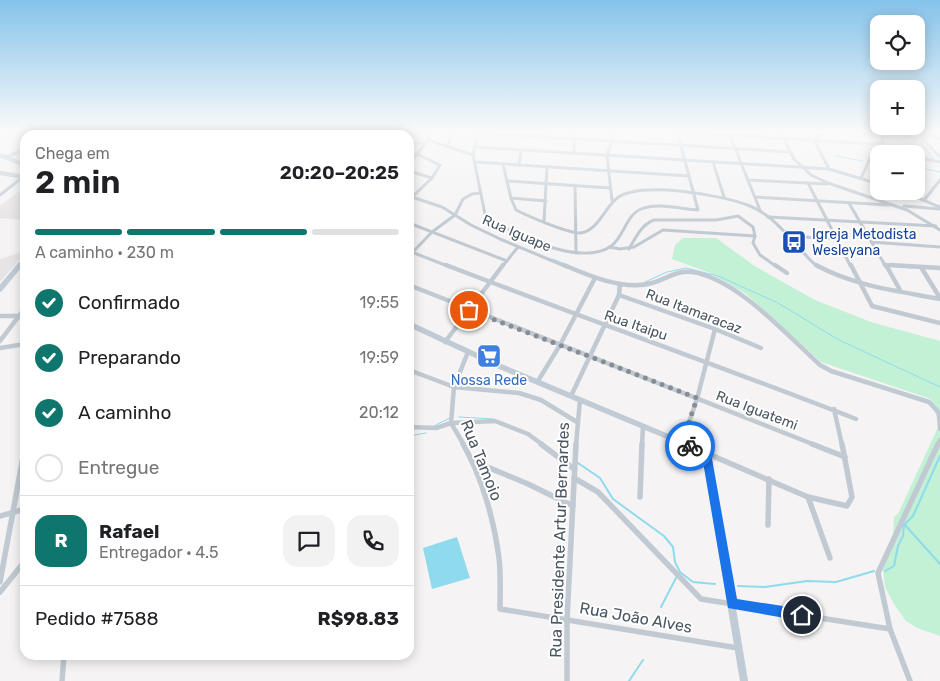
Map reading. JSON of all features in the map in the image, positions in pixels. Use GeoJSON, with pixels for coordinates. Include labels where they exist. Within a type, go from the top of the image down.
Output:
{"type":"FeatureCollection","features":[{"type":"Feature","properties":{"kind":"street"},"geometry":{"type":"LineString","coordinates":[[414,194],[432,178],[440,164],[437,163]]}},
{"type":"Feature","properties":{"kind":"street"},"geometry":{"type":"LineString","coordinates":[[475,163],[480,193],[486,214],[498,225],[553,247],[576,253],[590,252],[609,247],[629,249],[638,246],[656,232],[663,230],[755,236]]}},
{"type":"Feature","properties":{"kind":"street"},"geometry":{"type":"LineString","coordinates":[[486,163],[689,176]]}},
{"type":"Feature","properties":{"kind":"street"},"geometry":{"type":"LineString","coordinates":[[608,163],[612,200]]}},
{"type":"Feature","properties":{"kind":"street"},"geometry":{"type":"LineString","coordinates":[[609,247],[619,238],[632,214],[641,209],[698,210],[686,163]]}},
{"type":"Feature","properties":{"kind":"street"},"geometry":{"type":"LineString","coordinates":[[713,163],[724,197]]}},
{"type":"Feature","properties":{"kind":"street"},"geometry":{"type":"LineString","coordinates":[[724,163],[829,169],[870,181]]}},
{"type":"Feature","properties":{"kind":"street"},"geometry":{"type":"LineString","coordinates":[[798,163],[809,174],[831,185],[920,215],[940,230]]}},
{"type":"Feature","properties":{"kind":"street"},"geometry":{"type":"LineString","coordinates":[[826,163],[829,169]]}},
{"type":"Feature","properties":{"kind":"street"},"geometry":{"type":"LineString","coordinates":[[861,178],[868,163]]}},
{"type":"Feature","properties":{"kind":"street"},"geometry":{"type":"LineString","coordinates":[[503,164],[514,208],[575,232],[581,233],[591,229],[612,200],[623,194],[639,190],[692,192],[724,197],[760,210],[815,265],[822,269],[860,281],[940,299]]}},
{"type":"Feature","properties":{"kind":"street"},"geometry":{"type":"LineString","coordinates":[[742,164],[760,210]]}},
{"type":"Feature","properties":{"kind":"street"},"geometry":{"type":"LineString","coordinates":[[544,220],[547,167]]}},
{"type":"Feature","properties":{"kind":"street"},"geometry":{"type":"LineString","coordinates":[[0,173],[20,176]]}},
{"type":"Feature","properties":{"kind":"street"},"geometry":{"type":"LineString","coordinates":[[414,173],[432,178]]}},
{"type":"Feature","properties":{"kind":"street"},"geometry":{"type":"LineString","coordinates":[[0,195],[20,180]]}},
{"type":"Feature","properties":{"kind":"street"},"geometry":{"type":"LineString","coordinates":[[748,180],[831,185]]}},
{"type":"Feature","properties":{"kind":"street"},"geometry":{"type":"LineString","coordinates":[[940,180],[925,199],[940,208]]}},
{"type":"Feature","properties":{"kind":"street"},"geometry":{"type":"LineString","coordinates":[[507,181],[610,188]]}},
{"type":"Feature","properties":{"kind":"street"},"geometry":{"type":"LineString","coordinates":[[808,183],[872,306],[940,323]]}},
{"type":"Feature","properties":{"kind":"street"},"geometry":{"type":"LineString","coordinates":[[575,185],[576,253]]}},
{"type":"Feature","properties":{"kind":"street"},"geometry":{"type":"LineString","coordinates":[[414,249],[432,232],[455,215],[463,199],[472,194],[480,193]]}},
{"type":"Feature","properties":{"kind":"street"},"geometry":{"type":"LineString","coordinates":[[755,197],[940,208]]}},
{"type":"Feature","properties":{"kind":"street","name":"Rua Iguape"},"geometry":{"type":"LineString","coordinates":[[414,198],[442,207],[471,225],[518,247],[595,278],[637,286],[645,285],[676,272],[711,277],[743,295],[820,365],[831,372],[929,402],[939,413],[940,428]]}},
{"type":"Feature","properties":{"kind":"street"},"geometry":{"type":"LineString","coordinates":[[511,198],[546,201]]}},
{"type":"Feature","properties":{"kind":"street"},"geometry":{"type":"LineString","coordinates":[[849,203],[900,290]]}},
{"type":"Feature","properties":{"kind":"street"},"geometry":{"type":"LineString","coordinates":[[629,249],[644,225],[657,220],[716,220],[738,216],[750,224],[755,236],[753,243],[760,255],[787,274]]}},
{"type":"Feature","properties":{"kind":"street"},"geometry":{"type":"LineString","coordinates":[[768,217],[936,226]]}},
{"type":"Feature","properties":{"kind":"street"},"geometry":{"type":"LineString","coordinates":[[414,225],[507,261]]}},
{"type":"Feature","properties":{"kind":"street"},"geometry":{"type":"LineString","coordinates":[[788,236],[837,239]]}},
{"type":"Feature","properties":{"kind":"street"},"geometry":{"type":"LineString","coordinates":[[871,242],[940,247]]}},
{"type":"Feature","properties":{"kind":"street"},"geometry":{"type":"LineString","coordinates":[[446,342],[489,282],[518,247]]}},
{"type":"Feature","properties":{"kind":"street","name":"Rua Itaipu"},"geometry":{"type":"LineString","coordinates":[[414,254],[605,326],[707,361],[856,419]]}},
{"type":"Feature","properties":{"kind":"street"},"geometry":{"type":"LineString","coordinates":[[884,264],[940,268]]}},
{"type":"Feature","properties":{"kind":"street"},"geometry":{"type":"LineString","coordinates":[[0,289],[20,266]]}},
{"type":"Feature","properties":{"kind":"street"},"geometry":{"type":"LineString","coordinates":[[921,267],[940,299]]}},
{"type":"Feature","properties":{"kind":"street"},"geometry":{"type":"LineString","coordinates":[[538,381],[560,345],[595,278]]}},
{"type":"Feature","properties":{"kind":"street"},"geometry":{"type":"LineString","coordinates":[[571,396],[619,295],[620,284]]}},
{"type":"Feature","properties":{"kind":"street","name":"Rua Iguatemi"},"geometry":{"type":"LineString","coordinates":[[414,288],[845,457]]}},
{"type":"Feature","properties":{"kind":"street","name":"Rua Itamaracaz"},"geometry":{"type":"LineString","coordinates":[[619,295],[715,329],[761,348]]}},
{"type":"Feature","properties":{"kind":"street"},"geometry":{"type":"LineString","coordinates":[[0,316],[20,316]]}},
{"type":"Feature","properties":{"kind":"street"},"geometry":{"type":"LineString","coordinates":[[0,341],[20,318]]}},
{"type":"Feature","properties":{"kind":"street"},"geometry":{"type":"LineString","coordinates":[[414,328],[808,497],[847,506],[852,498],[834,409]]}},
{"type":"Feature","properties":{"kind":"street"},"geometry":{"type":"LineString","coordinates":[[682,443],[697,398],[715,329]]}},
{"type":"Feature","properties":{"kind":"street"},"geometry":{"type":"LineString","coordinates":[[0,348],[20,345]]}},
{"type":"Feature","properties":{"kind":"street","name":"Rua Tamoio"},"geometry":{"type":"LineString","coordinates":[[468,352],[454,387],[452,423],[473,461],[491,518],[497,550],[500,609]]}},
{"type":"Feature","properties":{"kind":"street"},"geometry":{"type":"LineString","coordinates":[[414,372],[454,387],[519,393],[541,400],[577,422]]}},
{"type":"Feature","properties":{"kind":"street","name":"Rua Presidente Artur Bernardes"},"geometry":{"type":"LineString","coordinates":[[567,681],[567,619],[574,469],[580,400]]}},
{"type":"Feature","properties":{"kind":"street"},"geometry":{"type":"LineString","coordinates":[[416,426],[436,428],[452,423],[496,421],[528,434],[574,469]]}},
{"type":"Feature","properties":{"kind":"street"},"geometry":{"type":"LineString","coordinates":[[640,497],[643,426]]}},
{"type":"Feature","properties":{"kind":"street"},"geometry":{"type":"LineString","coordinates":[[910,681],[890,629],[878,573],[940,440]]}},
{"type":"Feature","properties":{"kind":"street"},"geometry":{"type":"LineString","coordinates":[[706,453],[744,681]]}},
{"type":"Feature","properties":{"kind":"street"},"geometry":{"type":"LineString","coordinates":[[473,461],[528,484],[573,506]]}},
{"type":"Feature","properties":{"kind":"street"},"geometry":{"type":"LineString","coordinates":[[0,582],[20,471]]}},
{"type":"Feature","properties":{"kind":"street"},"geometry":{"type":"LineString","coordinates":[[574,478],[598,492],[701,599],[890,629]]}},
{"type":"Feature","properties":{"kind":"street"},"geometry":{"type":"LineString","coordinates":[[768,525],[769,479]]}},
{"type":"Feature","properties":{"kind":"street"},"geometry":{"type":"LineString","coordinates":[[808,497],[830,558]]}},
{"type":"Feature","properties":{"kind":"street"},"geometry":{"type":"LineString","coordinates":[[0,516],[20,510]]}},
{"type":"Feature","properties":{"kind":"street"},"geometry":{"type":"LineString","coordinates":[[0,592],[20,568]]}},
{"type":"Feature","properties":{"kind":"street","name":"Rua João Alves"},"geometry":{"type":"LineString","coordinates":[[500,609],[739,648]]}},
{"type":"Feature","properties":{"kind":"street"},"geometry":{"type":"LineString","coordinates":[[62,681],[64,660]]}},
{"type":"Feature","properties":{"kind":"shaded area"},"geometry":{"type":"Polygon","coordinates":[[[20,191],[20,220],[0,218],[0,206],[20,191]]]}},
{"type":"Feature","properties":{"kind":"shaded area"},"geometry":{"type":"Polygon","coordinates":[[[20,253],[20,260],[0,282],[0,259],[20,253]]]}},
{"type":"Feature","properties":{"kind":"green space"},"geometry":{"type":"Polygon","coordinates":[[[683,238],[716,238],[756,267],[815,300],[871,322],[940,341],[940,636],[917,628],[906,621],[885,587],[883,569],[893,537],[894,517],[898,514],[939,425],[931,399],[821,362],[746,294],[710,273],[672,259],[675,245],[683,238]]]}},
{"type":"Feature","properties":{"kind":"water"},"geometry":{"type":"Polygon","coordinates":[[[457,537],[470,578],[432,589],[423,548],[457,537]]]}},
{"type":"Feature","properties":{"kind":"waterway"},"geometry":{"type":"LineString","coordinates":[[925,169],[940,172]]}},
{"type":"Feature","properties":{"kind":"waterway"},"geometry":{"type":"LineString","coordinates":[[552,259],[563,263]]}},
{"type":"Feature","properties":{"kind":"waterway"},"geometry":{"type":"LineString","coordinates":[[645,282],[667,272],[686,268],[718,276],[778,303],[839,340],[940,387]]}},
{"type":"Feature","properties":{"kind":"waterway"},"geometry":{"type":"LineString","coordinates":[[459,417],[493,419]]}},
{"type":"Feature","properties":{"kind":"waterway"},"geometry":{"type":"LineString","coordinates":[[434,426],[450,418]]}},
{"type":"Feature","properties":{"kind":"waterway"},"geometry":{"type":"LineString","coordinates":[[414,435],[426,433]]}},
{"type":"Feature","properties":{"kind":"waterway"},"geometry":{"type":"LineString","coordinates":[[885,571],[894,566],[898,546],[903,536],[904,525],[913,516],[940,456]]}},
{"type":"Feature","properties":{"kind":"waterway"},"geometry":{"type":"LineString","coordinates":[[578,463],[600,478],[613,499],[664,536],[673,547],[675,562],[680,572],[693,582],[715,584]]}},
{"type":"Feature","properties":{"kind":"waterway"},"geometry":{"type":"LineString","coordinates":[[905,525],[940,564]]}},
{"type":"Feature","properties":{"kind":"waterway"},"geometry":{"type":"LineString","coordinates":[[738,586],[765,587],[807,581],[836,582],[874,571]]}},
{"type":"Feature","properties":{"kind":"waterway"},"geometry":{"type":"LineString","coordinates":[[661,607],[677,576]]}},
{"type":"Feature","properties":{"kind":"waterway"},"geometry":{"type":"LineString","coordinates":[[629,681],[643,660]]}},
{"type":"Feature","properties":{"kind":"way so far"},"geometry":{"type":"LineString","coordinates":[[469,310],[697,398],[682,443],[690,446]]}},
{"type":"Feature","properties":{"kind":"place","name":"Igreja Metodista Wesleyana"},"geometry":{"type":"Point","coordinates":[794,242]}},
{"type":"Feature","properties":{"kind":"place","name":"Nossa Rede"},"geometry":{"type":"Point","coordinates":[489,356]}},
{"type":"Feature","properties":{"kind":"route"},"geometry":{"type":"LineString","coordinates":[[690,446],[706,453],[732,604],[802,615]]}}]}
